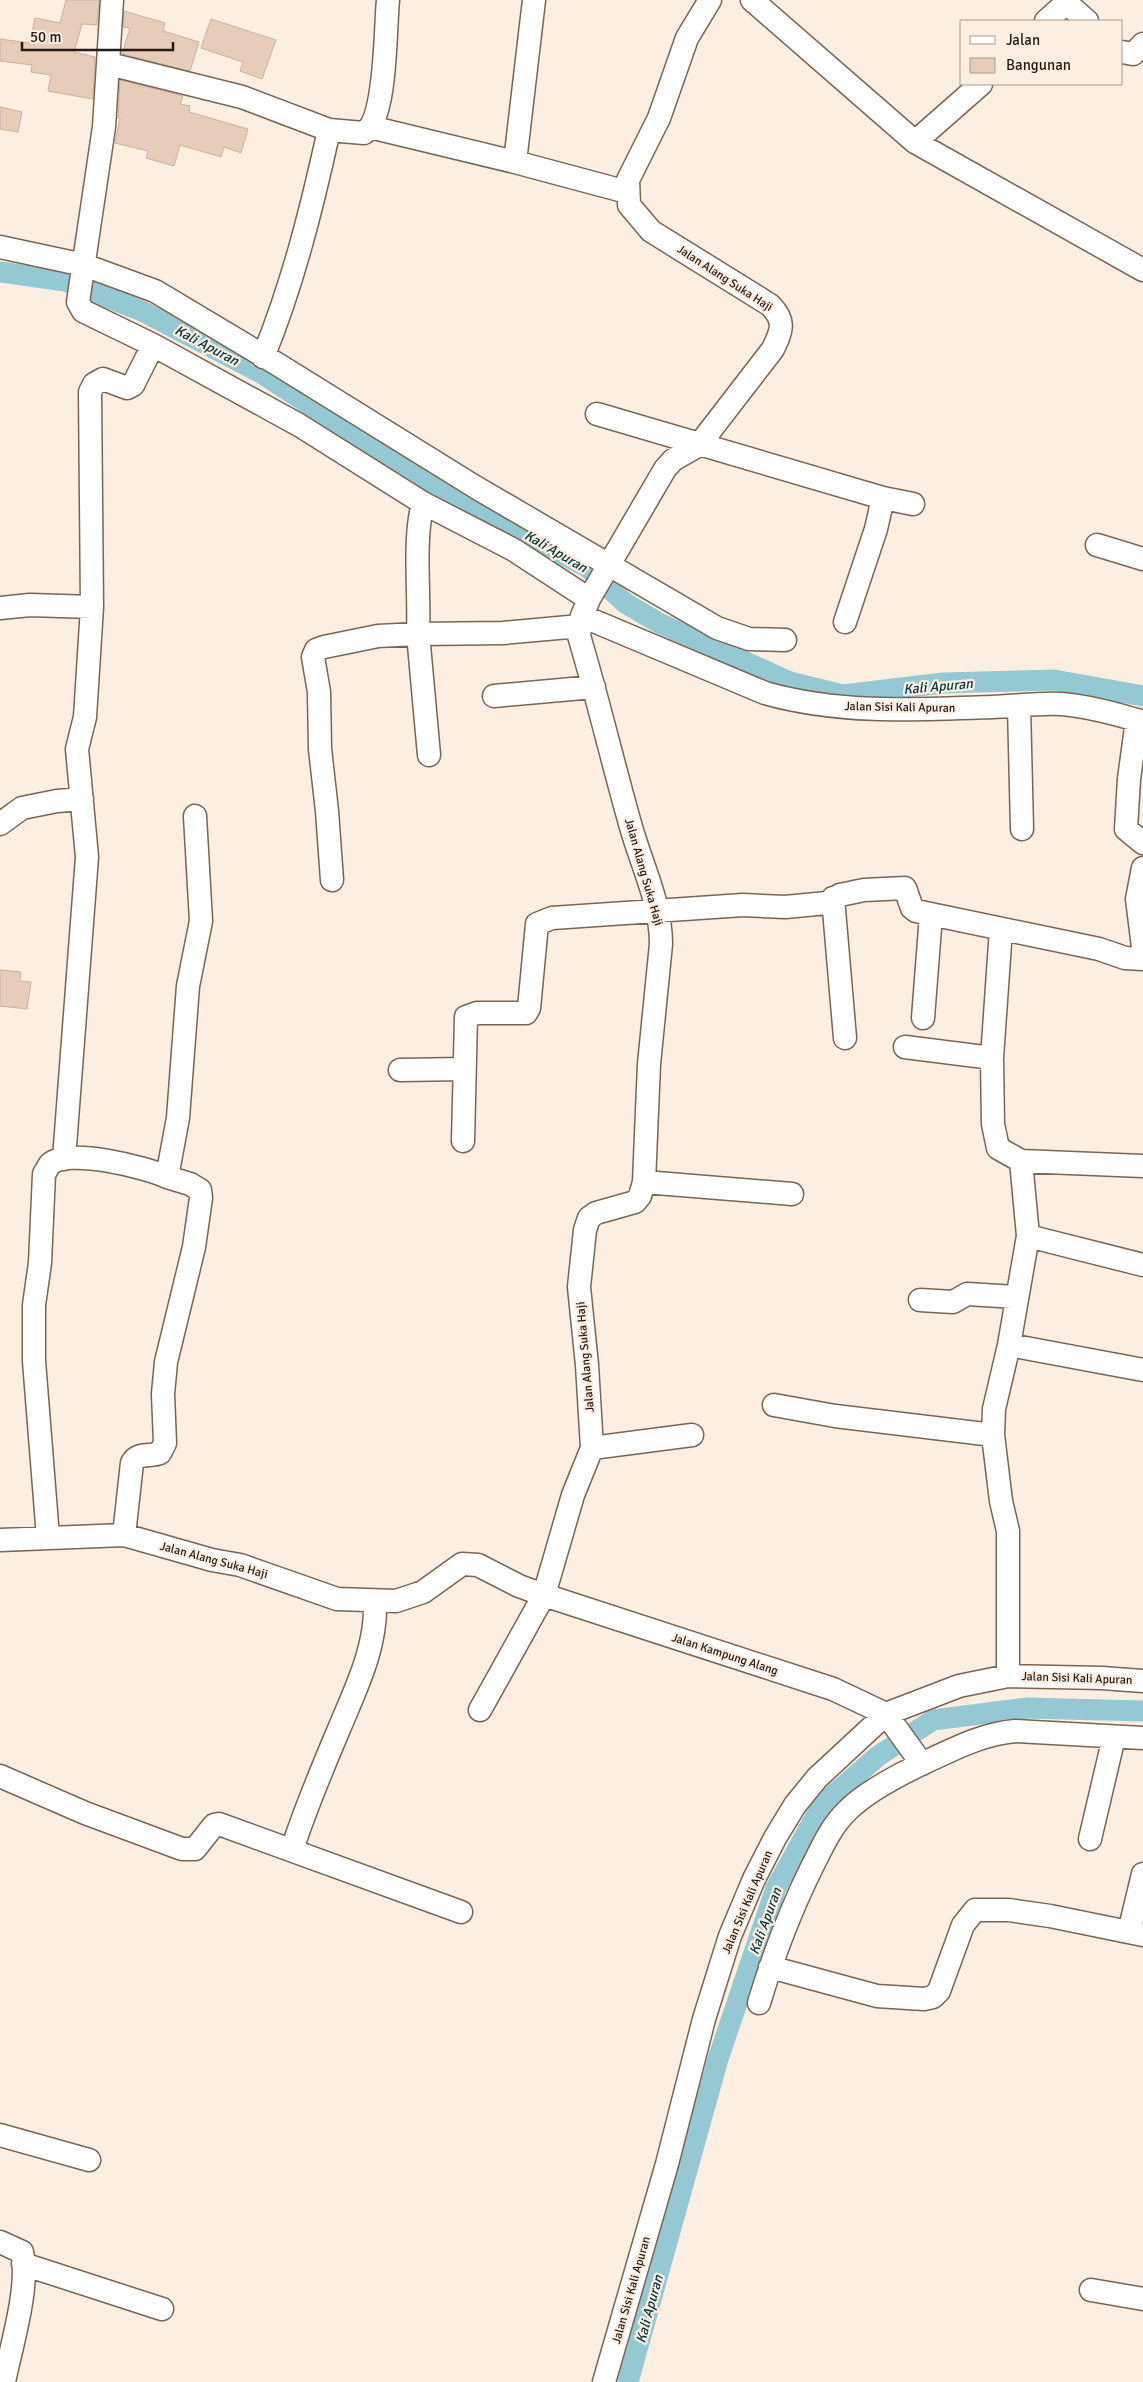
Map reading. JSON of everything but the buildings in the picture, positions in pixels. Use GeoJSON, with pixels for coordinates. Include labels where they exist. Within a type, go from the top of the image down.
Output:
{"type":"FeatureCollection","features":[{"type":"Feature","properties":{"kind":"street"},"geometry":{"type":"LineString","coordinates":[[112,0],[104,127],[78,302],[83,311],[154,345],[299,425],[423,503],[514,550],[593,595],[703,620],[732,635],[749,639],[785,640]]}},
{"type":"Feature","properties":{"kind":"street"},"geometry":{"type":"LineString","coordinates":[[109,64],[242,97],[329,130],[360,134],[367,131],[370,126],[381,89],[388,0]]}},
{"type":"Feature","properties":{"kind":"street"},"geometry":{"type":"LineString","coordinates":[[515,162],[534,0]]}},
{"type":"Feature","properties":{"kind":"street"},"geometry":{"type":"LineString","coordinates":[[370,126],[627,192],[628,180],[659,118],[687,38],[710,0]]}},
{"type":"Feature","properties":{"kind":"street"},"geometry":{"type":"LineString","coordinates":[[752,0],[915,142],[1143,270]]}},
{"type":"Feature","properties":{"kind":"street"},"geometry":{"type":"LineString","coordinates":[[1047,20],[1064,5],[1070,6],[1086,20]]}},
{"type":"Feature","properties":{"kind":"street"},"geometry":{"type":"LineString","coordinates":[[915,142],[980,85]]}},
{"type":"Feature","properties":{"kind":"street"},"geometry":{"type":"LineString","coordinates":[[263,357],[280,317],[307,226],[329,130]]}},
{"type":"Feature","properties":{"kind":"street","name":"Jalan Alang Suka Haji"},"geometry":{"type":"LineString","coordinates":[[0,1540],[124,1536],[212,1560],[240,1565],[337,1599],[396,1601],[423,1592],[462,1564],[478,1564],[519,1586],[544,1595],[573,1495],[592,1448],[587,1365],[578,1287],[585,1230],[589,1218],[596,1213],[635,1202],[640,1196],[644,1182],[649,1064],[661,944],[661,926],[657,910],[631,828],[579,636],[593,595],[665,469],[673,460],[700,445],[773,349],[779,336],[781,319],[770,305],[651,230],[629,205],[627,192]]}},
{"type":"Feature","properties":{"kind":"street"},"geometry":{"type":"LineString","coordinates":[[0,246],[156,291],[263,357],[278,364],[477,488],[593,595]]}},
{"type":"Feature","properties":{"kind":"street"},"geometry":{"type":"LineString","coordinates":[[64,1159],[86,893],[87,857],[77,749],[85,716],[92,607],[90,392],[94,384],[103,379],[127,388],[133,385],[154,345]]}},
{"type":"Feature","properties":{"kind":"street"},"geometry":{"type":"LineString","coordinates":[[597,414],[883,498],[913,504]]}},
{"type":"Feature","properties":{"kind":"street"},"geometry":{"type":"LineString","coordinates":[[845,622],[876,529],[883,498]]}},
{"type":"Feature","properties":{"kind":"street"},"geometry":{"type":"LineString","coordinates":[[423,503],[419,519],[418,545],[418,634],[429,755]]}},
{"type":"Feature","properties":{"kind":"street"},"geometry":{"type":"LineString","coordinates":[[1097,545],[1143,559]]}},
{"type":"Feature","properties":{"kind":"street"},"geometry":{"type":"LineString","coordinates":[[332,880],[320,749],[319,692],[313,658],[316,650],[378,636],[504,633],[593,595]]}},
{"type":"Feature","properties":{"kind":"street","name":"Jalan Sisi Kali Apuran"},"geometry":{"type":"LineString","coordinates":[[593,595],[749,687],[795,702],[855,709],[1062,704],[1140,721]]}},
{"type":"Feature","properties":{"kind":"street"},"geometry":{"type":"LineString","coordinates":[[0,608],[30,605],[92,607]]}},
{"type":"Feature","properties":{"kind":"street"},"geometry":{"type":"LineString","coordinates":[[494,696],[594,687]]}},
{"type":"Feature","properties":{"kind":"street"},"geometry":{"type":"LineString","coordinates":[[1019,706],[1022,828]]}},
{"type":"Feature","properties":{"kind":"street"},"geometry":{"type":"LineString","coordinates":[[1140,721],[1129,779],[1126,830],[1143,843]]}},
{"type":"Feature","properties":{"kind":"street"},"geometry":{"type":"LineString","coordinates":[[0,824],[22,808],[57,801],[82,800]]}},
{"type":"Feature","properties":{"kind":"street"},"geometry":{"type":"LineString","coordinates":[[166,1177],[178,1118],[188,986],[201,921],[195,816]]}},
{"type":"Feature","properties":{"kind":"street"},"geometry":{"type":"LineString","coordinates":[[1143,868],[1137,899],[1143,947]]}},
{"type":"Feature","properties":{"kind":"street"},"geometry":{"type":"LineString","coordinates":[[463,1141],[466,1017],[477,1013],[526,1013],[529,1008],[536,928],[540,921],[552,918],[743,905],[784,907],[827,903],[833,898],[864,890],[905,888],[912,908],[931,915],[1099,950],[1125,958],[1143,958]]}},
{"type":"Feature","properties":{"kind":"street"},"geometry":{"type":"LineString","coordinates":[[833,898],[845,1038]]}},
{"type":"Feature","properties":{"kind":"street"},"geometry":{"type":"LineString","coordinates":[[923,1018],[931,915]]}},
{"type":"Feature","properties":{"kind":"street"},"geometry":{"type":"LineString","coordinates":[[1001,929],[992,1058],[995,1141],[998,1148],[1021,1161],[1143,1166]]}},
{"type":"Feature","properties":{"kind":"street"},"geometry":{"type":"LineString","coordinates":[[905,1047],[992,1058]]}},
{"type":"Feature","properties":{"kind":"street"},"geometry":{"type":"LineString","coordinates":[[400,1070],[464,1069]]}},
{"type":"Feature","properties":{"kind":"street"},"geometry":{"type":"LineString","coordinates":[[48,1538],[34,1361],[34,1305],[40,1263],[44,1174],[50,1164],[64,1159],[89,1158],[155,1172],[195,1186],[200,1190],[201,1198],[194,1247],[166,1362],[163,1394],[165,1444],[160,1453],[139,1456],[134,1458],[132,1462],[124,1536]]}},
{"type":"Feature","properties":{"kind":"street"},"geometry":{"type":"LineString","coordinates":[[1008,1676],[1008,1531],[1001,1501],[993,1435],[994,1409],[1009,1345],[1028,1236],[1021,1161]]}},
{"type":"Feature","properties":{"kind":"street"},"geometry":{"type":"LineString","coordinates":[[644,1182],[792,1194]]}},
{"type":"Feature","properties":{"kind":"street"},"geometry":{"type":"LineString","coordinates":[[1028,1236],[1143,1265]]}},
{"type":"Feature","properties":{"kind":"street"},"geometry":{"type":"LineString","coordinates":[[920,1300],[953,1302],[967,1294],[1016,1297]]}},
{"type":"Feature","properties":{"kind":"street"},"geometry":{"type":"LineString","coordinates":[[1009,1345],[1143,1370]]}},
{"type":"Feature","properties":{"kind":"street"},"geometry":{"type":"LineString","coordinates":[[774,1405],[835,1416],[993,1435]]}},
{"type":"Feature","properties":{"kind":"street"},"geometry":{"type":"LineString","coordinates":[[592,1448],[692,1435]]}},
{"type":"Feature","properties":{"kind":"street"},"geometry":{"type":"LineString","coordinates":[[480,1710],[544,1595]]}},
{"type":"Feature","properties":{"kind":"street","name":"Jalan Kampung Alang"},"geometry":{"type":"LineString","coordinates":[[544,1595],[833,1689],[891,1721]]}},
{"type":"Feature","properties":{"kind":"street"},"geometry":{"type":"LineString","coordinates":[[292,1850],[304,1813],[367,1660],[375,1625],[375,1601]]}},
{"type":"Feature","properties":{"kind":"street","name":"Jalan Sisi Kali Apuran"},"geometry":{"type":"LineString","coordinates":[[604,2382],[667,2164],[704,2019],[730,1936],[775,1838],[795,1805],[817,1778],[891,1721],[959,1686],[1008,1676],[1143,1681]]}},
{"type":"Feature","properties":{"kind":"street"},"geometry":{"type":"LineString","coordinates":[[891,1721],[917,1758]]}},
{"type":"Feature","properties":{"kind":"street"},"geometry":{"type":"LineString","coordinates":[[759,2003],[790,1910],[829,1833],[848,1810],[917,1758],[994,1733],[1014,1731],[1143,1738]]}},
{"type":"Feature","properties":{"kind":"street"},"geometry":{"type":"LineString","coordinates":[[1090,1839],[1114,1737]]}},
{"type":"Feature","properties":{"kind":"street"},"geometry":{"type":"LineString","coordinates":[[0,1776],[92,1816],[182,1849],[195,1849],[214,1826],[218,1824],[461,1912]]}},
{"type":"Feature","properties":{"kind":"street"},"geometry":{"type":"LineString","coordinates":[[770,1967],[877,1996],[924,1999],[933,1997],[939,1991],[963,1925],[975,1910],[1010,1910],[1136,1934],[1143,1874]]}},
{"type":"Feature","properties":{"kind":"street"},"geometry":{"type":"LineString","coordinates":[[0,2135],[90,2160]]}},
{"type":"Feature","properties":{"kind":"street"},"geometry":{"type":"LineString","coordinates":[[0,2242],[22,2252],[23,2264],[22,2295],[4,2382]]}},
{"type":"Feature","properties":{"kind":"street"},"geometry":{"type":"LineString","coordinates":[[23,2264],[162,2309]]}},
{"type":"Feature","properties":{"kind":"street"},"geometry":{"type":"LineString","coordinates":[[1090,2290],[1143,2299]]}},
{"type":"Feature","properties":{"kind":"waterway","name":"Kali Apuran"},"geometry":{"type":"LineString","coordinates":[[0,272],[65,281],[142,311],[261,373],[399,463],[507,526],[587,567],[625,603],[659,623],[790,682],[843,695],[943,683],[1054,680],[1143,696]]}},
{"type":"Feature","properties":{"kind":"waterway","name":"Kali Apuran"},"geometry":{"type":"LineString","coordinates":[[628,2382],[718,2059],[776,1888],[822,1805],[878,1756],[933,1720],[1027,1708],[1143,1711]]}}]}
